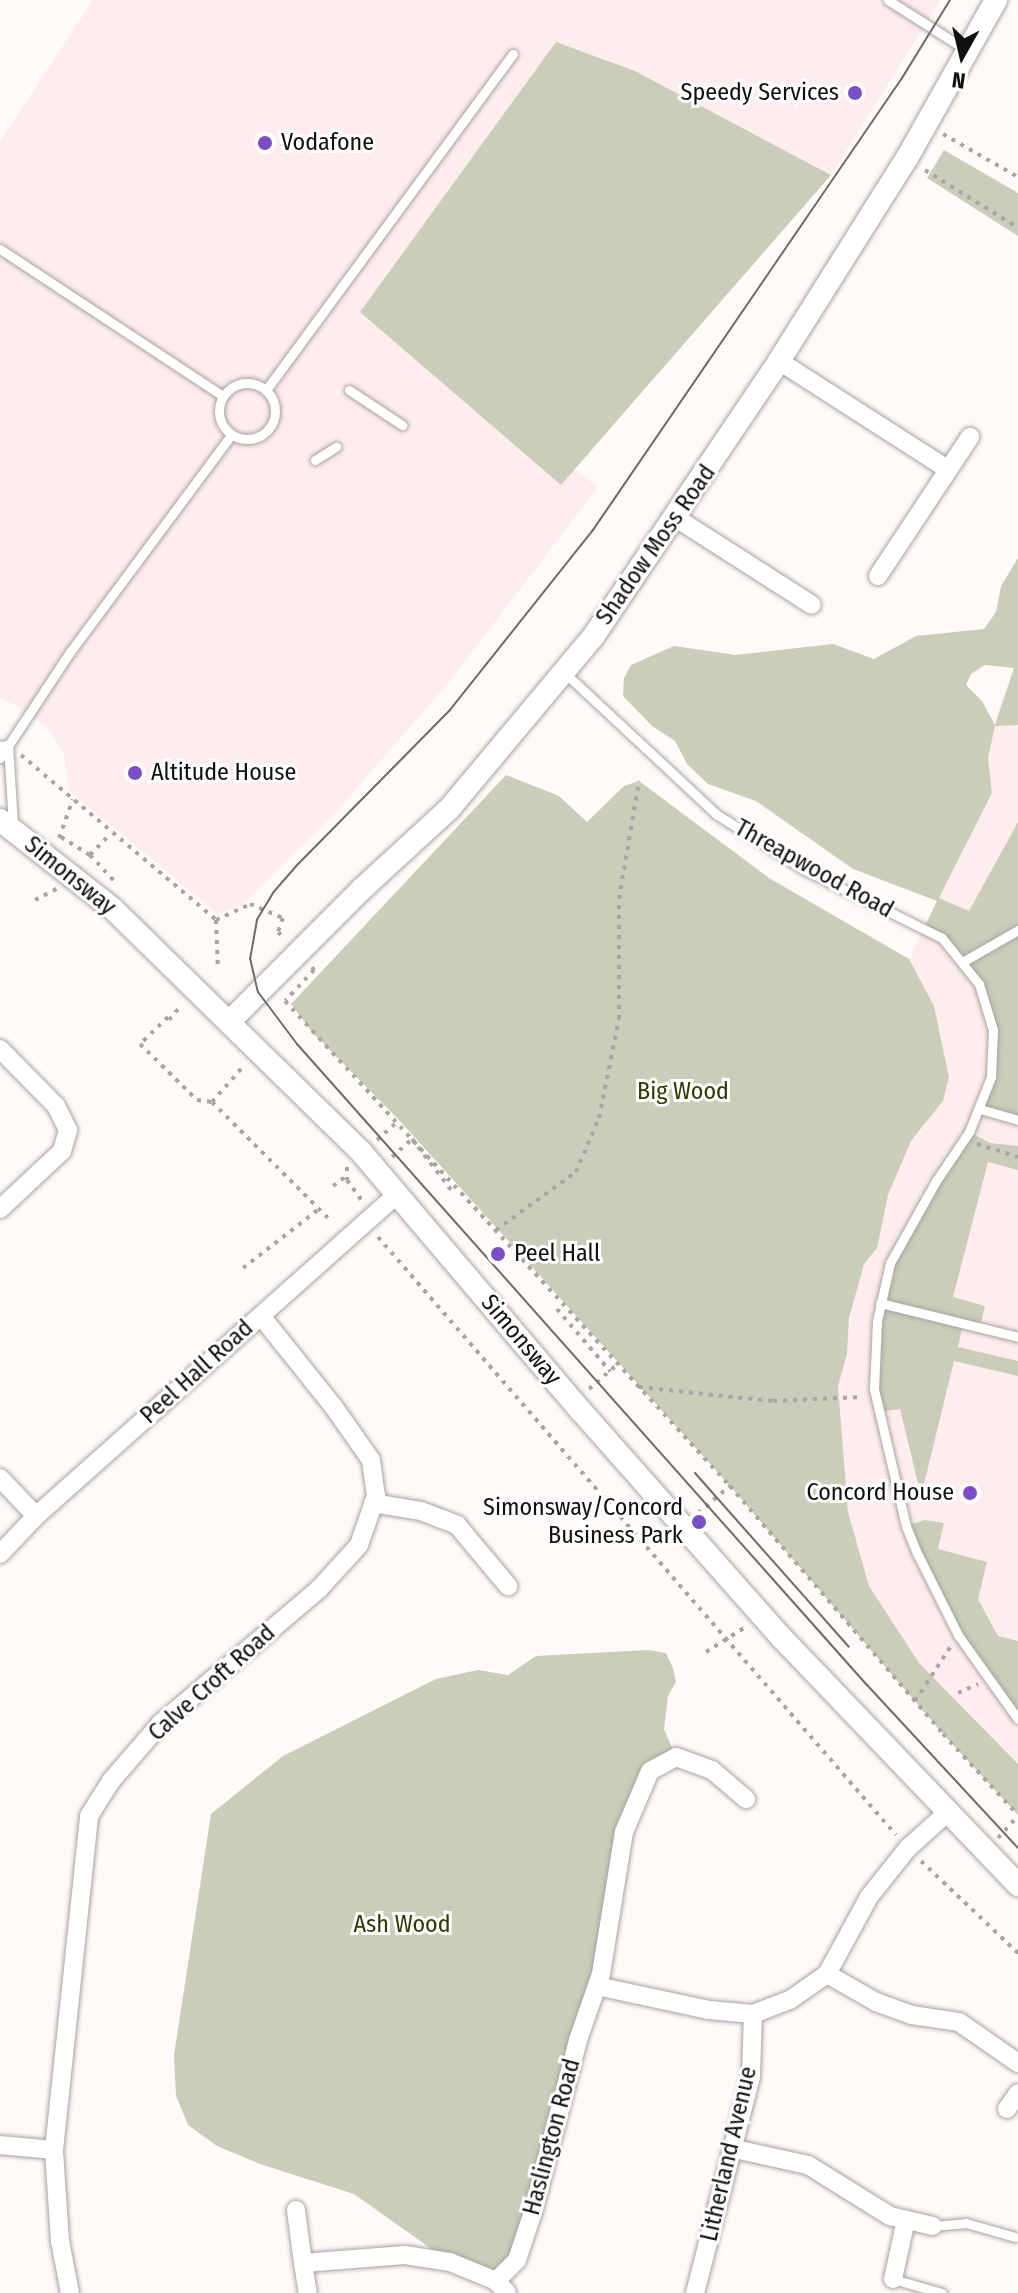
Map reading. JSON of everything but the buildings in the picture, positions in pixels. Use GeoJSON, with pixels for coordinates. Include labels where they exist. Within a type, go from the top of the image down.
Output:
{"type":"FeatureCollection","features":[{"type":"Feature","properties":{"kind":"street","name":"Shadow Moss Road"},"geometry":{"type":"LineString","coordinates":[[229,1022],[362,889],[449,809],[593,637],[779,361],[907,158],[996,0]]}},
{"type":"Feature","properties":{"kind":"street"},"geometry":{"type":"LineString","coordinates":[[779,361],[947,469]]}},
{"type":"Feature","properties":{"kind":"street"},"geometry":{"type":"LineString","coordinates":[[878,576],[970,437]]}},
{"type":"Feature","properties":{"kind":"street"},"geometry":{"type":"LineString","coordinates":[[676,518],[812,605]]}},
{"type":"Feature","properties":{"kind":"street","name":"Simonsway"},"geometry":{"type":"LineString","coordinates":[[6,825],[53,845],[113,909],[398,1193],[581,1411],[762,1616],[1018,1885]]}},
{"type":"Feature","properties":{"kind":"street"},"geometry":{"type":"LineString","coordinates":[[0,1049],[56,1106],[68,1130],[62,1151],[0,1209]]}},
{"type":"Feature","properties":{"kind":"street","name":"Peel Hall Road"},"geometry":{"type":"LineString","coordinates":[[0,1554],[36,1516],[398,1193]]}},
{"type":"Feature","properties":{"kind":"street","name":"Calve Croft Road"},"geometry":{"type":"LineString","coordinates":[[70,2293],[60,2241],[54,2150],[89,1816],[111,1781],[161,1723],[319,1589],[359,1545],[376,1496],[371,1460],[261,1316]]}},
{"type":"Feature","properties":{"kind":"street"},"geometry":{"type":"LineString","coordinates":[[0,1478],[36,1516]]}},
{"type":"Feature","properties":{"kind":"street"},"geometry":{"type":"LineString","coordinates":[[373,1503],[421,1511],[457,1525],[508,1586]]}},
{"type":"Feature","properties":{"kind":"street","name":"Haslington Road"},"geometry":{"type":"LineString","coordinates":[[303,2263],[405,2255],[450,2262],[502,2287],[517,2260],[525,2236],[578,2040],[597,1986],[624,1832],[650,1771],[676,1757],[712,1770],[746,1799]]}},
{"type":"Feature","properties":{"kind":"street"},"geometry":{"type":"LineString","coordinates":[[597,1986],[709,2010],[753,2014],[790,2000],[827,1974],[869,1897],[908,1848],[948,1812]]}},
{"type":"Feature","properties":{"kind":"street"},"geometry":{"type":"LineString","coordinates":[[827,1974],[888,2007],[912,2015],[959,2022],[1018,2063]]}},
{"type":"Feature","properties":{"kind":"street","name":"Litherland Avenue"},"geometry":{"type":"LineString","coordinates":[[695,2293],[735,2149],[751,2076],[753,2014]]}},
{"type":"Feature","properties":{"kind":"street"},"geometry":{"type":"LineString","coordinates":[[0,2145],[54,2150]]}},
{"type":"Feature","properties":{"kind":"street"},"geometry":{"type":"LineString","coordinates":[[735,2149],[808,2165],[890,2216],[933,2226]]}},
{"type":"Feature","properties":{"kind":"street"},"geometry":{"type":"LineString","coordinates":[[296,2210],[308,2293]]}},
{"type":"Feature","properties":{"kind":"street"},"geometry":{"type":"LineString","coordinates":[[893,2279],[906,2220]]}},
{"type":"Feature","properties":{"kind":"lane"},"geometry":{"type":"LineString","coordinates":[[888,0],[968,51]]}},
{"type":"Feature","properties":{"kind":"lane"},"geometry":{"type":"LineString","coordinates":[[266,390],[513,54]]}},
{"type":"Feature","properties":{"kind":"lane"},"geometry":{"type":"LineString","coordinates":[[0,249],[223,396]]}},
{"type":"Feature","properties":{"kind":"lane"},"geometry":{"type":"LineString","coordinates":[[244,383],[266,390],[276,410],[271,427],[257,438],[231,435],[219,415],[223,396],[235,385],[244,383]]}},
{"type":"Feature","properties":{"kind":"lane"},"geometry":{"type":"LineString","coordinates":[[349,390],[402,425]]}},
{"type":"Feature","properties":{"kind":"lane"},"geometry":{"type":"LineString","coordinates":[[0,758],[4,745],[70,652],[231,435]]}},
{"type":"Feature","properties":{"kind":"lane"},"geometry":{"type":"LineString","coordinates":[[315,460],[336,447]]}},
{"type":"Feature","properties":{"kind":"lane","name":"Threapwood Road"},"geometry":{"type":"LineString","coordinates":[[563,671],[716,814],[805,870],[942,938],[964,961],[979,984],[993,1030],[991,1077],[980,1109],[963,1140],[898,1244],[880,1303],[874,1358],[876,1396],[906,1526],[958,1635],[1018,1719]]}},
{"type":"Feature","properties":{"kind":"lane"},"geometry":{"type":"LineString","coordinates":[[4,745],[6,825]]}},
{"type":"Feature","properties":{"kind":"lane"},"geometry":{"type":"LineString","coordinates":[[964,961],[1018,930]]}},
{"type":"Feature","properties":{"kind":"lane"},"geometry":{"type":"LineString","coordinates":[[980,1109],[1018,1120]]}},
{"type":"Feature","properties":{"kind":"lane"},"geometry":{"type":"LineString","coordinates":[[880,1303],[1018,1337]]}},
{"type":"Feature","properties":{"kind":"lane"},"geometry":{"type":"LineString","coordinates":[[933,2226],[966,2223],[1015,2237]]}},
{"type":"Feature","properties":{"kind":"lane"},"geometry":{"type":"LineString","coordinates":[[893,2279],[942,2293]]}},
{"type":"Feature","properties":{"kind":"path"},"geometry":{"type":"LineString","coordinates":[[927,124],[1018,177]]}},
{"type":"Feature","properties":{"kind":"path"},"geometry":{"type":"LineString","coordinates":[[907,158],[1018,228]]}},
{"type":"Feature","properties":{"kind":"path"},"geometry":{"type":"LineString","coordinates":[[30,761],[216,920],[218,969]]}},
{"type":"Feature","properties":{"kind":"path"},"geometry":{"type":"LineString","coordinates":[[496,1230],[576,1172],[599,1118],[619,1019],[619,899],[639,781]]}},
{"type":"Feature","properties":{"kind":"path"},"geometry":{"type":"LineString","coordinates":[[73,799],[53,845],[90,855],[112,832]]}},
{"type":"Feature","properties":{"kind":"path"},"geometry":{"type":"LineString","coordinates":[[216,920],[250,904],[283,918],[278,932]]}},
{"type":"Feature","properties":{"kind":"path"},"geometry":{"type":"LineString","coordinates":[[314,970],[285,1001],[730,1486],[1018,1816],[985,1850]]}},
{"type":"Feature","properties":{"kind":"path"},"geometry":{"type":"LineString","coordinates":[[180,1007],[140,1044],[197,1100],[212,1102],[332,1222]]}},
{"type":"Feature","properties":{"kind":"path"},"geometry":{"type":"LineString","coordinates":[[212,1102],[241,1069]]}},
{"type":"Feature","properties":{"kind":"path"},"geometry":{"type":"LineString","coordinates":[[390,1158],[412,1139],[452,1191]]}},
{"type":"Feature","properties":{"kind":"path"},"geometry":{"type":"LineString","coordinates":[[963,1140],[1018,1157]]}},
{"type":"Feature","properties":{"kind":"path"},"geometry":{"type":"LineString","coordinates":[[243,1268],[319,1209]]}},
{"type":"Feature","properties":{"kind":"path"},"geometry":{"type":"LineString","coordinates":[[374,1233],[908,1848],[1018,1953]]}},
{"type":"Feature","properties":{"kind":"path"},"geometry":{"type":"LineString","coordinates":[[557,1309],[610,1371]]}},
{"type":"Feature","properties":{"kind":"path"},"geometry":{"type":"LineString","coordinates":[[587,1390],[617,1365]]}},
{"type":"Feature","properties":{"kind":"path"},"geometry":{"type":"LineString","coordinates":[[637,1386],[773,1401],[876,1396]]}},
{"type":"Feature","properties":{"kind":"path"},"geometry":{"type":"LineString","coordinates":[[685,1526],[730,1486]]}},
{"type":"Feature","properties":{"kind":"path"},"geometry":{"type":"LineString","coordinates":[[706,1652],[762,1616]]}},
{"type":"Feature","properties":{"kind":"path"},"geometry":{"type":"LineString","coordinates":[[915,1701],[958,1635]]}},
{"type":"Feature","properties":{"kind":"path"},"geometry":{"type":"LineString","coordinates":[[958,1693],[988,1679]]}},
{"type":"Feature","properties":{"kind":"shaded area"},"geometry":{"type":"Polygon","coordinates":[[[93,0],[941,0],[831,175],[635,71],[556,42],[360,312],[598,487],[450,681],[337,811],[241,906],[218,914],[69,791],[64,755],[50,730],[18,706],[0,699],[0,141],[93,0]]]}},
{"type":"Feature","properties":{"kind":"shaded area"},"geometry":{"type":"Polygon","coordinates":[[[1018,660],[1018,1764],[919,1663],[869,1586],[848,1512],[838,1386],[857,1282],[864,1264],[877,1248],[888,1195],[911,1141],[926,1124],[934,1006],[909,959],[992,793],[988,758],[999,708],[1018,660]]]}},
{"type":"Feature","properties":{"kind":"green space"},"geometry":{"type":"Polygon","coordinates":[[[556,42],[635,71],[831,175],[561,485],[360,312],[556,42]]]}},
{"type":"Feature","properties":{"kind":"green space"},"geometry":{"type":"Polygon","coordinates":[[[944,150],[1018,193],[1018,236],[927,178],[944,150]]]}},
{"type":"Feature","properties":{"kind":"green space"},"geometry":{"type":"Polygon","coordinates":[[[1018,558],[1018,725],[995,726],[988,758],[992,793],[939,898],[969,911],[1018,822],[1018,1120],[980,1109],[991,1076],[988,1005],[964,961],[924,928],[937,901],[853,869],[756,801],[708,784],[687,764],[675,741],[652,726],[623,696],[624,678],[631,665],[674,646],[736,655],[833,644],[874,659],[916,636],[984,629],[996,612],[1001,586],[1018,558]],[[985,665],[971,674],[966,685],[982,701],[995,725],[1014,668],[985,665]]]}},
{"type":"Feature","properties":{"kind":"green space","name":"Big Wood"},"geometry":{"type":"Polygon","coordinates":[[[506,775],[559,796],[587,822],[624,786],[639,781],[769,878],[909,959],[934,1006],[949,1077],[943,1101],[911,1141],[888,1195],[877,1248],[864,1264],[849,1318],[847,1354],[838,1386],[848,1512],[869,1586],[919,1663],[1018,1764],[1018,1815],[943,1734],[730,1486],[399,1120],[312,1032],[291,1004],[506,775]]]}},
{"type":"Feature","properties":{"kind":"green space"},"geometry":{"type":"Polygon","coordinates":[[[969,1132],[990,1143],[1018,1146],[1018,1170],[988,1162],[953,1297],[985,1306],[980,1327],[963,1324],[958,1347],[1018,1361],[1018,1376],[954,1361],[924,1484],[918,1483],[900,1409],[878,1412],[874,1389],[884,1282],[969,1132]]]}},
{"type":"Feature","properties":{"kind":"green space"},"geometry":{"type":"Polygon","coordinates":[[[925,1520],[944,1523],[938,1549],[987,1562],[978,1599],[998,1636],[1018,1641],[1018,1719],[976,1664],[906,1526],[925,1520]]]}},
{"type":"Feature","properties":{"kind":"green space","name":"Ash Wood"},"geometry":{"type":"Polygon","coordinates":[[[648,1650],[666,1653],[673,1668],[676,1682],[668,1696],[664,1729],[676,1757],[650,1771],[624,1832],[606,1946],[533,2212],[496,2281],[450,2262],[354,2194],[260,2164],[217,2146],[188,2125],[176,2096],[174,2055],[211,1814],[283,1756],[436,1679],[478,1670],[508,1675],[536,1656],[648,1650]]]}},
{"type":"Feature","properties":{"kind":"tram line"},"geometry":{"type":"LineString","coordinates":[[950,0],[902,78],[593,530],[450,710],[273,893],[257,920],[250,958],[258,992],[297,1044],[867,1685],[1018,1848]]}},
{"type":"Feature","properties":{"kind":"tram line"},"geometry":{"type":"LineString","coordinates":[[695,1473],[849,1647]]}},
{"type":"Feature","properties":{"kind":"place","name":"Speedy Services"},"geometry":{"type":"Point","coordinates":[855,93]}},
{"type":"Feature","properties":{"kind":"place","name":"Vodafone"},"geometry":{"type":"Point","coordinates":[265,143]}},
{"type":"Feature","properties":{"kind":"place","name":"Altitude House"},"geometry":{"type":"Point","coordinates":[135,773]}},
{"type":"Feature","properties":{"kind":"place","name":"Peel Hall"},"geometry":{"type":"Point","coordinates":[498,1254]}},
{"type":"Feature","properties":{"kind":"place","name":"Concord House"},"geometry":{"type":"Point","coordinates":[970,1493]}},
{"type":"Feature","properties":{"kind":"place","name":"Simonsway/Concord Business Park"},"geometry":{"type":"Point","coordinates":[699,1522]}}]}
